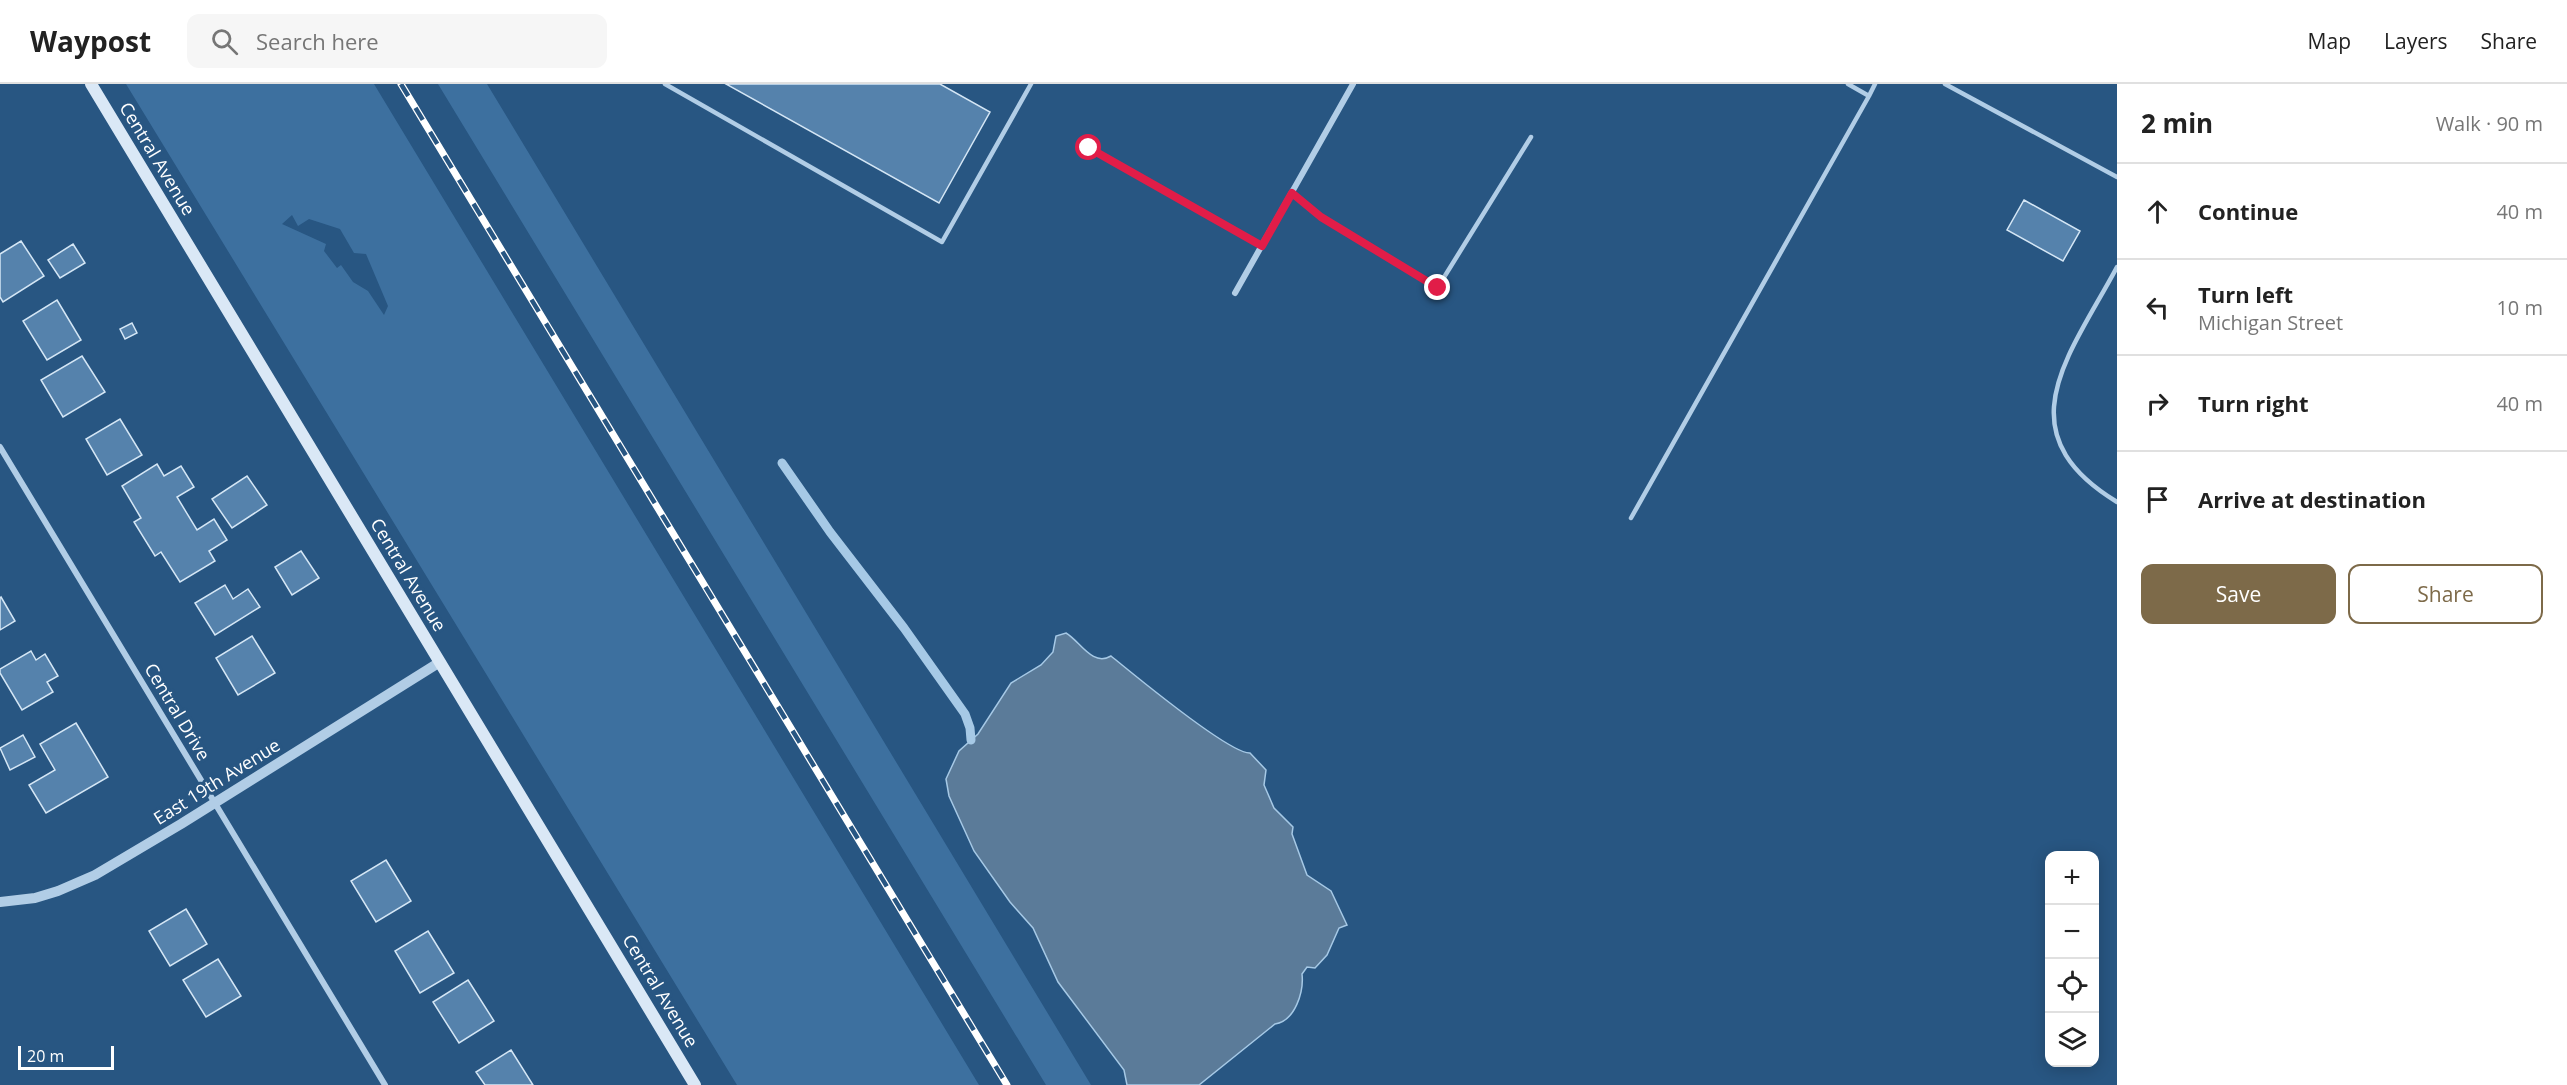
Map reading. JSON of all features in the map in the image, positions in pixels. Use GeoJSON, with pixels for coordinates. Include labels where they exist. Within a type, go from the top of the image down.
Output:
{"type":"FeatureCollection","features":[{"type":"Feature","properties":{"kind":"main road","name":"Central Avenue"},"geometry":{"type":"LineString","coordinates":[[91,84],[695,1085]]}},
{"type":"Feature","properties":{"kind":"street"},"geometry":{"type":"LineString","coordinates":[[1235,293],[1353,84]]}},
{"type":"Feature","properties":{"kind":"street","name":"Central Drive"},"geometry":{"type":"LineString","coordinates":[[0,447],[385,1085]]}},
{"type":"Feature","properties":{"kind":"street","name":"East 19th Avenue"},"geometry":{"type":"LineString","coordinates":[[0,902],[35,898],[77,883],[215,803],[440,662]]}},
{"type":"Feature","properties":{"kind":"lane"},"geometry":{"type":"LineString","coordinates":[[665,84],[942,242],[1031,84]]}},
{"type":"Feature","properties":{"kind":"lane"},"geometry":{"type":"LineString","coordinates":[[1848,84],[1869,96]]}},
{"type":"Feature","properties":{"kind":"lane"},"geometry":{"type":"LineString","coordinates":[[1631,518],[1875,84]]}},
{"type":"Feature","properties":{"kind":"lane"},"geometry":{"type":"LineString","coordinates":[[1945,84],[2117,177]]}},
{"type":"Feature","properties":{"kind":"lane"},"geometry":{"type":"LineString","coordinates":[[1292,193],[1321,217],[1438,288],[1531,137]]}},
{"type":"Feature","properties":{"kind":"lane"},"geometry":{"type":"LineString","coordinates":[[1089,148],[1262,246]]}},
{"type":"Feature","properties":{"kind":"lane"},"geometry":{"type":"LineString","coordinates":[[2117,267],[2068,359],[2054,394],[2052,425],[2063,454],[2084,477],[2117,502]]}},
{"type":"Feature","properties":{"kind":"shaded area"},"geometry":{"type":"Polygon","coordinates":[[[126,84],[374,84],[979,1085],[737,1085],[126,84]],[[292,215],[282,224],[326,244],[324,251],[337,268],[341,265],[353,282],[368,291],[384,315],[388,306],[366,254],[354,253],[340,229],[309,219],[298,226],[292,215]]]}},
{"type":"Feature","properties":{"kind":"shaded area"},"geometry":{"type":"Polygon","coordinates":[[[438,84],[487,84],[1091,1085],[1046,1085],[438,84]]]}},
{"type":"Feature","properties":{"kind":"shaded area"},"geometry":{"type":"Polygon","coordinates":[[[1066,633],[1092,656],[1104,658],[1111,656],[1222,741],[1250,753],[1266,770],[1264,785],[1274,808],[1293,827],[1292,834],[1307,875],[1331,891],[1347,925],[1339,928],[1327,955],[1315,968],[1307,967],[1302,974],[1300,997],[1293,1012],[1199,1085],[1127,1085],[1124,1070],[1058,982],[1033,928],[1010,902],[974,851],[949,796],[946,779],[959,751],[978,734],[1011,683],[1041,665],[1053,652],[1056,636],[1066,633]]]}},
{"type":"Feature","properties":{"kind":"building"},"geometry":{"type":"Polygon","coordinates":[[[726,84],[940,84],[990,112],[939,203],[726,84]]]}},
{"type":"Feature","properties":{"kind":"building"},"geometry":{"type":"Polygon","coordinates":[[[2024,200],[2080,231],[2063,261],[2007,230],[2024,200]]]}},
{"type":"Feature","properties":{"kind":"building"},"geometry":{"type":"Polygon","coordinates":[[[21,241],[44,276],[3,302],[0,297],[0,254],[21,241]]]}},
{"type":"Feature","properties":{"kind":"building"},"geometry":{"type":"Polygon","coordinates":[[[73,244],[85,263],[60,278],[48,260],[73,244]]]}},
{"type":"Feature","properties":{"kind":"building"},"geometry":{"type":"Polygon","coordinates":[[[57,300],[81,340],[47,360],[23,321],[57,300]]]}},
{"type":"Feature","properties":{"kind":"building"},"geometry":{"type":"Polygon","coordinates":[[[132,323],[137,333],[125,339],[120,329],[132,323]]]}},
{"type":"Feature","properties":{"kind":"building"},"geometry":{"type":"Polygon","coordinates":[[[82,356],[105,392],[63,417],[41,380],[82,356]]]}},
{"type":"Feature","properties":{"kind":"building"},"geometry":{"type":"Polygon","coordinates":[[[120,419],[142,455],[107,475],[86,439],[120,419]]]}},
{"type":"Feature","properties":{"kind":"building"},"geometry":{"type":"Polygon","coordinates":[[[157,464],[164,476],[181,466],[194,487],[177,497],[197,530],[214,519],[227,540],[209,551],[215,561],[180,582],[161,552],[155,556],[134,522],[141,518],[122,486],[157,464]]]}},
{"type":"Feature","properties":{"kind":"building"},"geometry":{"type":"Polygon","coordinates":[[[247,476],[267,505],[232,528],[212,499],[247,476]]]}},
{"type":"Feature","properties":{"kind":"building"},"geometry":{"type":"Polygon","coordinates":[[[301,551],[319,578],[292,595],[275,567],[301,551]]]}},
{"type":"Feature","properties":{"kind":"building"},"geometry":{"type":"Polygon","coordinates":[[[225,585],[233,599],[248,589],[260,607],[215,635],[195,603],[225,585]]]}},
{"type":"Feature","properties":{"kind":"building"},"geometry":{"type":"Polygon","coordinates":[[[0,598],[15,621],[0,630],[0,598]]]}},
{"type":"Feature","properties":{"kind":"building"},"geometry":{"type":"Polygon","coordinates":[[[252,636],[275,673],[238,695],[216,658],[252,636]]]}},
{"type":"Feature","properties":{"kind":"building"},"geometry":{"type":"Polygon","coordinates":[[[31,651],[36,660],[45,654],[58,676],[47,682],[53,692],[22,710],[0,673],[0,669],[31,651]]]}},
{"type":"Feature","properties":{"kind":"building"},"geometry":{"type":"Polygon","coordinates":[[[76,723],[108,777],[46,813],[29,785],[55,770],[40,744],[76,723]]]}},
{"type":"Feature","properties":{"kind":"building"},"geometry":{"type":"Polygon","coordinates":[[[23,735],[35,757],[10,770],[0,748],[23,735]]]}},
{"type":"Feature","properties":{"kind":"building"},"geometry":{"type":"Polygon","coordinates":[[[386,860],[411,901],[376,922],[351,881],[386,860]]]}},
{"type":"Feature","properties":{"kind":"building"},"geometry":{"type":"Polygon","coordinates":[[[186,909],[207,944],[170,966],[149,931],[186,909]]]}},
{"type":"Feature","properties":{"kind":"building"},"geometry":{"type":"Polygon","coordinates":[[[428,931],[454,973],[420,993],[395,951],[428,931]]]}},
{"type":"Feature","properties":{"kind":"building"},"geometry":{"type":"Polygon","coordinates":[[[218,959],[241,996],[206,1017],[183,980],[218,959]]]}},
{"type":"Feature","properties":{"kind":"building"},"geometry":{"type":"Polygon","coordinates":[[[468,980],[494,1021],[459,1043],[433,1002],[468,980]]]}},
{"type":"Feature","properties":{"kind":"building"},"geometry":{"type":"Polygon","coordinates":[[[511,1050],[533,1085],[485,1085],[476,1072],[511,1050]]]}},
{"type":"Feature","properties":{"kind":"waterway"},"geometry":{"type":"LineString","coordinates":[[782,463],[830,532],[904,628],[965,714],[971,740]]}},
{"type":"Feature","properties":{"kind":"railway"},"geometry":{"type":"LineString","coordinates":[[401,84],[1007,1085]]}},
{"type":"Feature","properties":{"kind":"route"},"geometry":{"type":"LineString","coordinates":[[1089,148],[1262,246],[1292,193],[1321,217],[1438,288]]}}]}
